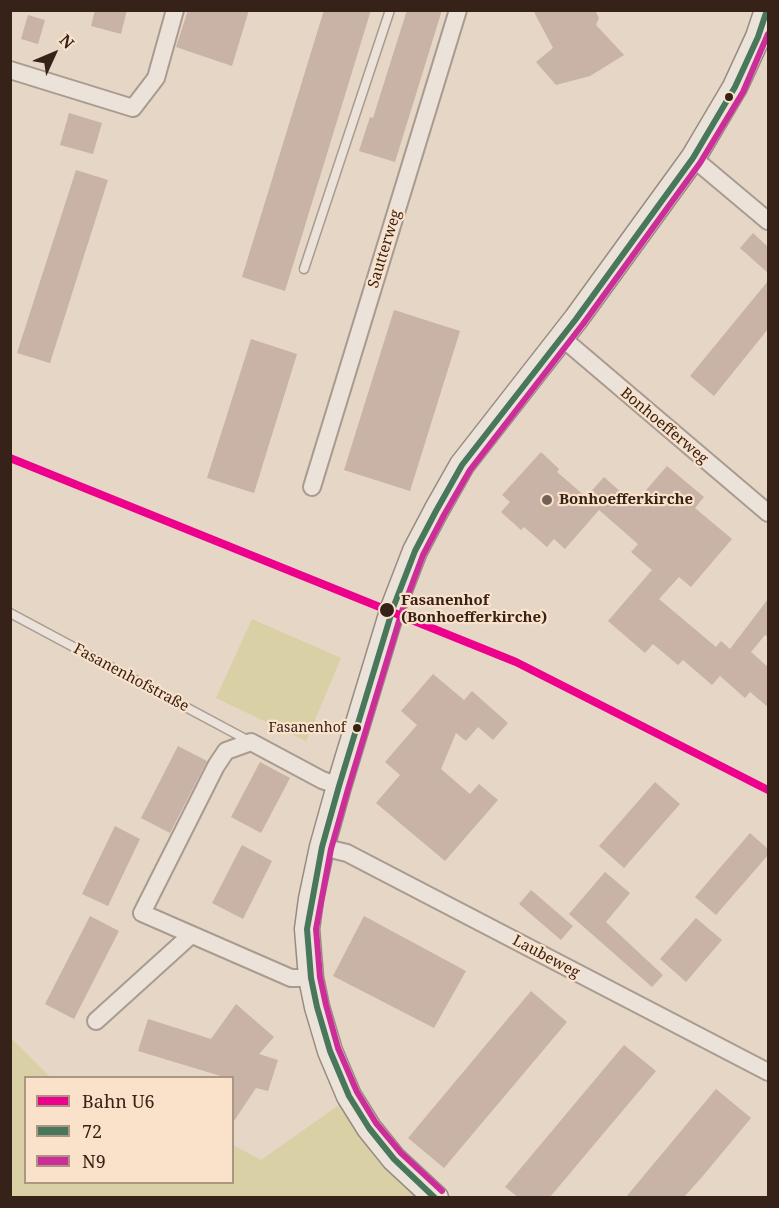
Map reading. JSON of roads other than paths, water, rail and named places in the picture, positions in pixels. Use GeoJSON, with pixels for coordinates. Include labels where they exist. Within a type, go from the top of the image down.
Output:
{"type":"FeatureCollection","features":[{"type":"Feature","properties":{"kind":"street"},"geometry":{"type":"LineString","coordinates":[[10,70],[133,108],[156,78],[175,10]]}},
{"type":"Feature","properties":{"kind":"street","name":"Sautterweg"},"geometry":{"type":"LineString","coordinates":[[312,487],[458,10]]}},
{"type":"Feature","properties":{"kind":"street"},"geometry":{"type":"LineString","coordinates":[[436,1197],[394,1159],[369,1128],[349,1096],[330,1051],[311,978],[308,929],[311,899],[322,847],[339,786],[393,608],[415,551],[462,465],[561,337],[693,158],[735,87],[758,38],[767,10]]}},
{"type":"Feature","properties":{"kind":"street"},"geometry":{"type":"LineString","coordinates":[[693,158],[768,221]]}},
{"type":"Feature","properties":{"kind":"street","name":"Bonhoefferweg"},"geometry":{"type":"LineString","coordinates":[[561,337],[768,513]]}},
{"type":"Feature","properties":{"kind":"street"},"geometry":{"type":"LineString","coordinates":[[251,742],[226,751],[216,766],[142,913],[291,978],[311,978]]}},
{"type":"Feature","properties":{"kind":"street","name":"Fasanenhofstraße"},"geometry":{"type":"LineString","coordinates":[[251,742],[322,780],[339,786]]}},
{"type":"Feature","properties":{"kind":"street","name":"Laubeweg"},"geometry":{"type":"LineString","coordinates":[[322,847],[347,853],[768,1072]]}},
{"type":"Feature","properties":{"kind":"street"},"geometry":{"type":"LineString","coordinates":[[96,1021],[191,934]]}},
{"type":"Feature","properties":{"kind":"lane"},"geometry":{"type":"LineString","coordinates":[[304,269],[390,10]]}},
{"type":"Feature","properties":{"kind":"lane","name":"Fasanenhofstraße"},"geometry":{"type":"LineString","coordinates":[[10,613],[251,742]]}},
{"type":"Feature","properties":{"kind":"rail line","name":"U6"},"geometry":{"type":"LineString","coordinates":[[10,458],[516,662],[768,790]]}},
{"type":"Feature","properties":{"kind":"place","name":"Bonhoefferkirche"},"geometry":{"type":"Point","coordinates":[547,500]}},
{"type":"Feature","properties":{"kind":"place","name":"Fasanenhof (Bonhoefferkirche)"},"geometry":{"type":"Point","coordinates":[387,610]}},
{"type":"Feature","properties":{"kind":"place","name":"Fasanenhof"},"geometry":{"type":"Point","coordinates":[357,728]}}]}
